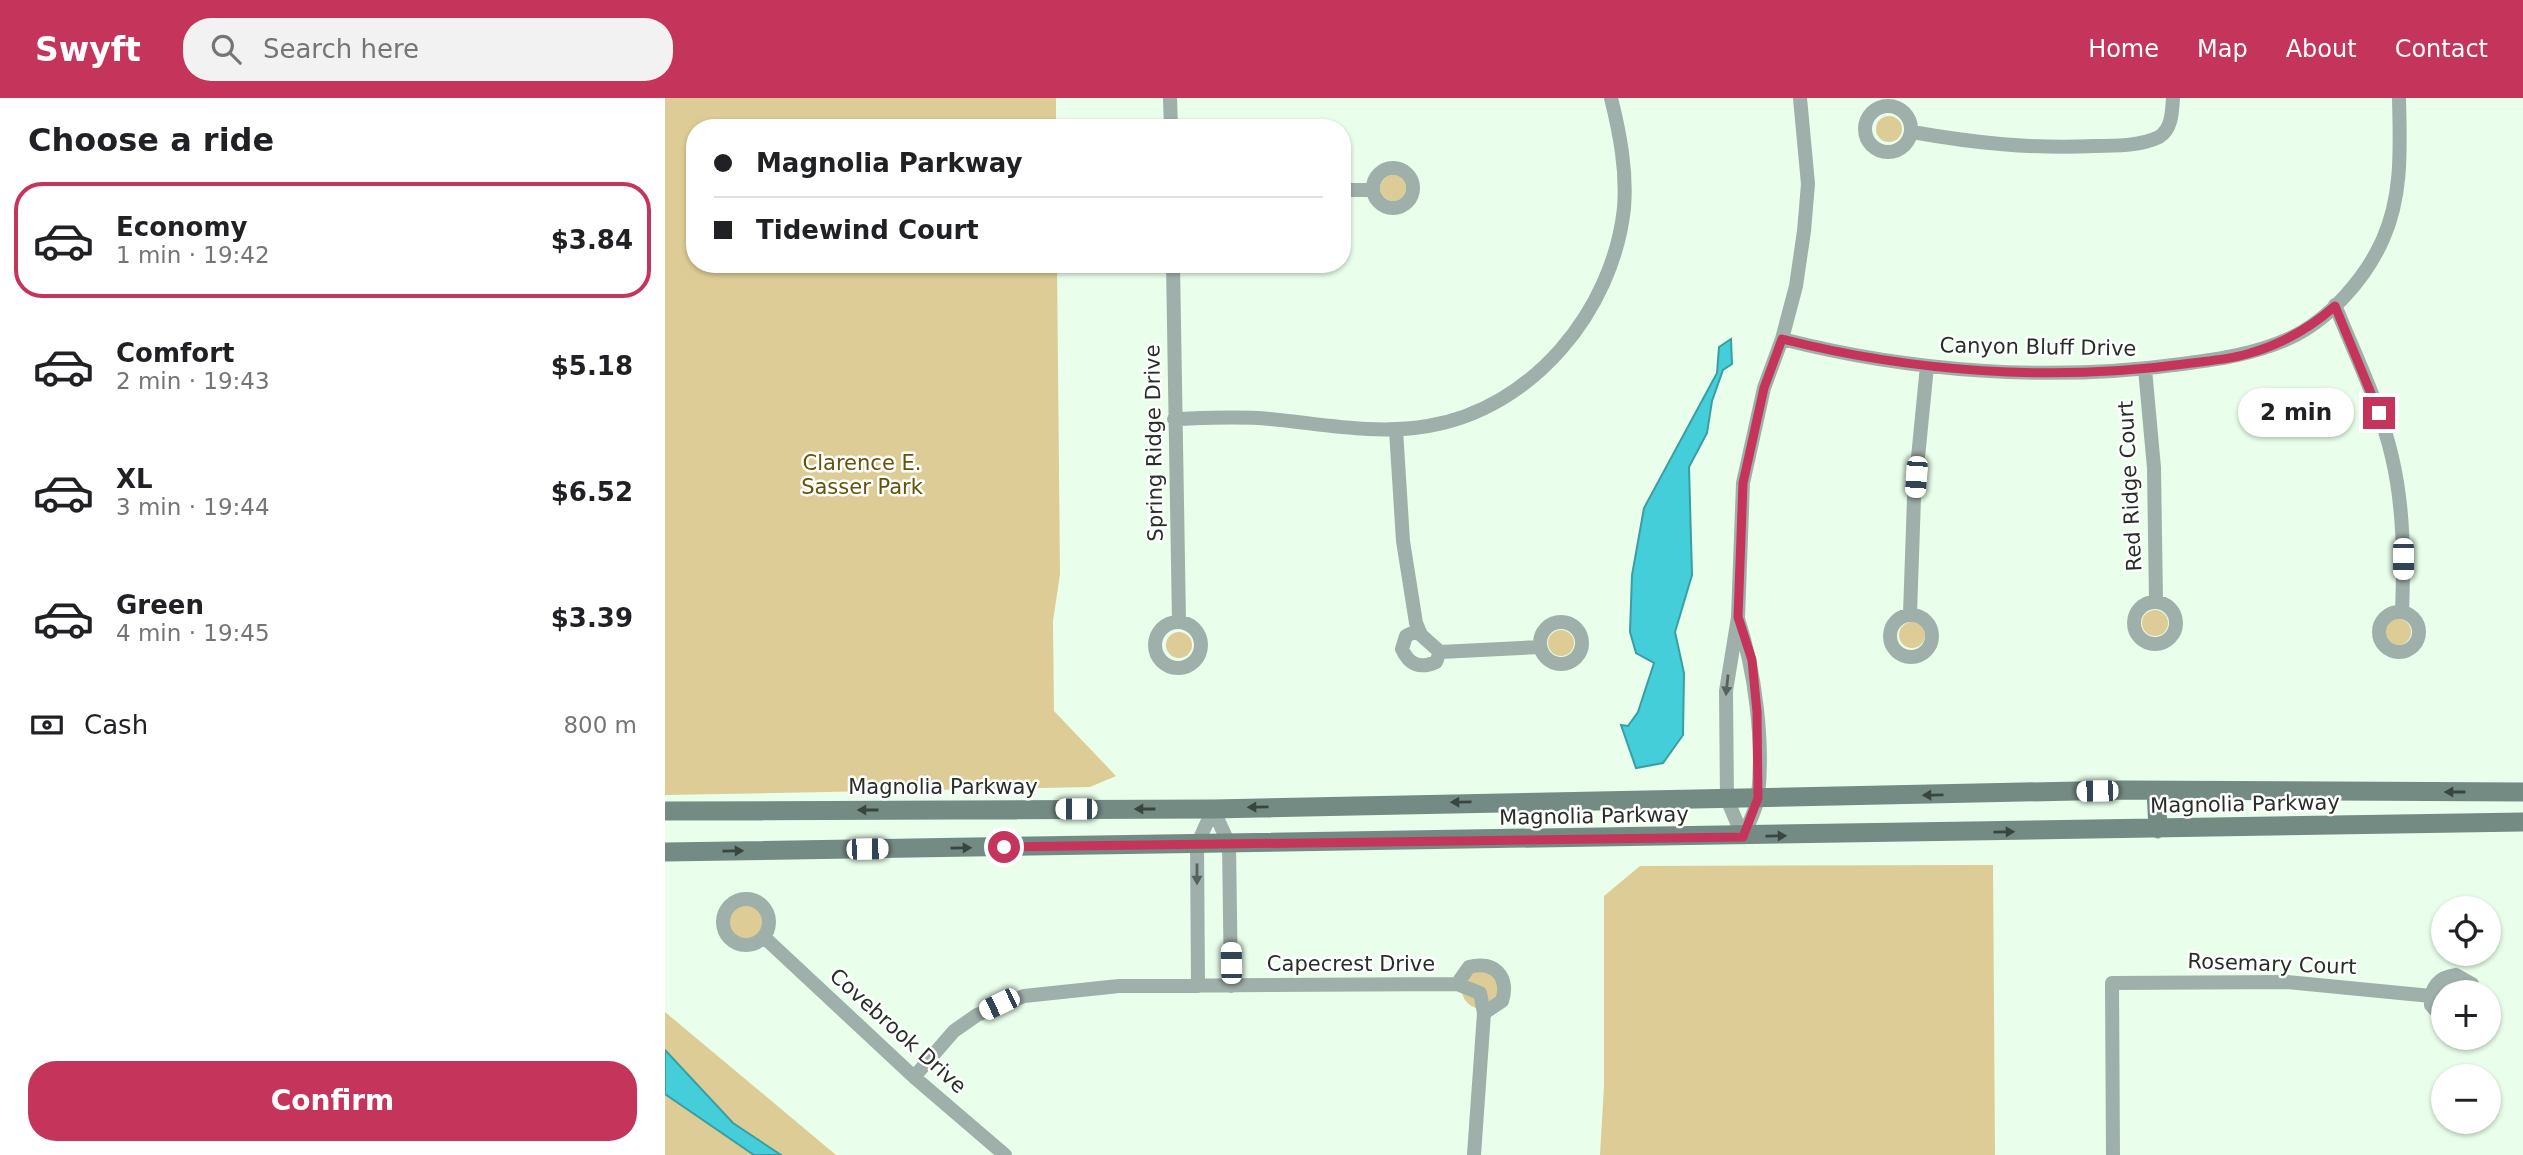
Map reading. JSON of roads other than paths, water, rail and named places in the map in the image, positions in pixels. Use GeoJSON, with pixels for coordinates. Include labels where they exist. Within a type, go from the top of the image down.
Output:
{"type":"FeatureCollection","features":[{"type":"Feature","properties":{"kind":"main road","name":"Magnolia Parkway"},"geometry":{"type":"LineString","coordinates":[[665,811],[1213,808],[2156,791],[2523,792]]}},
{"type":"Feature","properties":{"kind":"main road"},"geometry":{"type":"LineString","coordinates":[[2156,791],[2158,829]]}},
{"type":"Feature","properties":{"kind":"main road","name":"Magnolia Parkway"},"geometry":{"type":"LineString","coordinates":[[665,852],[1743,837],[2523,822]]}},
{"type":"Feature","properties":{"kind":"street"},"geometry":{"type":"LineString","coordinates":[[1170,98],[1171,119]]}},
{"type":"Feature","properties":{"kind":"street"},"geometry":{"type":"LineString","coordinates":[[1174,419],[1266,418],[1358,429],[1396,430],[1453,421],[1492,405],[1525,383],[1553,357],[1596,299],[1619,239],[1624,206],[1624,167],[1611,98]]}},
{"type":"Feature","properties":{"kind":"street"},"geometry":{"type":"LineString","coordinates":[[1743,837],[1727,799],[1726,691],[1738,617],[1743,483],[1764,388],[1782,339],[1796,286],[1806,208],[1808,184],[1800,98]]}},
{"type":"Feature","properties":{"kind":"street"},"geometry":{"type":"LineString","coordinates":[[1912,132],[1987,145],[2045,148],[2141,142],[2160,136],[2169,125],[2173,98]]}},
{"type":"Feature","properties":{"kind":"street","name":"Canyon Bluff Drive"},"geometry":{"type":"LineString","coordinates":[[1782,339],[1830,351],[1927,366],[1987,371],[2145,369],[2247,355],[2292,337],[2335,306],[2360,276],[2383,240],[2394,206],[2400,171],[2399,98]]}},
{"type":"Feature","properties":{"kind":"street"},"geometry":{"type":"LineString","coordinates":[[1351,190],[1372,190]]}},
{"type":"Feature","properties":{"kind":"street","name":"Spring Ridge Drive"},"geometry":{"type":"LineString","coordinates":[[1173,273],[1179,622]]}},
{"type":"Feature","properties":{"kind":"street"},"geometry":{"type":"LineString","coordinates":[[2335,306],[2379,413],[2392,455],[2403,538],[2402,612]]}},
{"type":"Feature","properties":{"kind":"street"},"geometry":{"type":"LineString","coordinates":[[1910,614],[1914,498],[1927,366]]}},
{"type":"Feature","properties":{"kind":"street","name":"Red Ridge Court"},"geometry":{"type":"LineString","coordinates":[[2145,369],[2154,468],[2155,601]]}},
{"type":"Feature","properties":{"kind":"street"},"geometry":{"type":"LineString","coordinates":[[1396,430],[1403,541],[1418,630],[1429,645],[1440,652],[1540,647]]}},
{"type":"Feature","properties":{"kind":"street"},"geometry":{"type":"LineString","coordinates":[[1738,617],[1752,660],[1757,712],[1758,798],[1743,837]]}},
{"type":"Feature","properties":{"kind":"street"},"geometry":{"type":"LineString","coordinates":[[1418,630],[1406,636],[1402,649],[1411,663],[1418,666],[1429,665],[1436,662],[1440,652]]}},
{"type":"Feature","properties":{"kind":"street"},"geometry":{"type":"LineString","coordinates":[[1213,808],[1229,844],[1231,986]]}},
{"type":"Feature","properties":{"kind":"street"},"geometry":{"type":"LineString","coordinates":[[1198,986],[1197,845],[1213,808]]}},
{"type":"Feature","properties":{"kind":"street","name":"Covebrook Drive"},"geometry":{"type":"LineString","coordinates":[[764,937],[914,1077],[1005,1155]]}},
{"type":"Feature","properties":{"kind":"street"},"geometry":{"type":"LineString","coordinates":[[1457,984],[1461,974],[1479,964],[1499,971],[1504,981],[1502,1001],[1484,1013],[1473,1155]]}},
{"type":"Feature","properties":{"kind":"street"},"geometry":{"type":"LineString","coordinates":[[2442,980],[2456,975],[2465,980]]}},
{"type":"Feature","properties":{"kind":"street","name":"Rosemary Court"},"geometry":{"type":"LineString","coordinates":[[2113,1155],[2112,983],[2287,982],[2431,996]]}},
{"type":"Feature","properties":{"kind":"street","name":"Capecrest Drive"},"geometry":{"type":"LineString","coordinates":[[914,1077],[954,1031],[999,1004],[1024,996],[1107,987],[1457,984],[1480,993],[1484,1013]]}},
{"type":"Feature","properties":{"kind":"water"},"geometry":{"type":"Polygon","coordinates":[[[1731,339],[1732,364],[1723,370],[1712,401],[1707,433],[1689,467],[1692,575],[1675,632],[1684,673],[1683,735],[1663,763],[1636,768],[1621,725],[1628,726],[1638,712],[1654,663],[1636,653],[1630,632],[1632,575],[1644,508],[1717,373],[1719,347],[1731,339]]]}},
{"type":"Feature","properties":{"kind":"water"},"geometry":{"type":"Polygon","coordinates":[[[665,1050],[733,1123],[781,1155],[754,1155],[665,1094],[665,1050]]]}},
{"type":"Feature","properties":{"kind":"park label","name":"Clarence E. Sasser Park"},"geometry":{"type":"Point","coordinates":[862,475]}}]}
